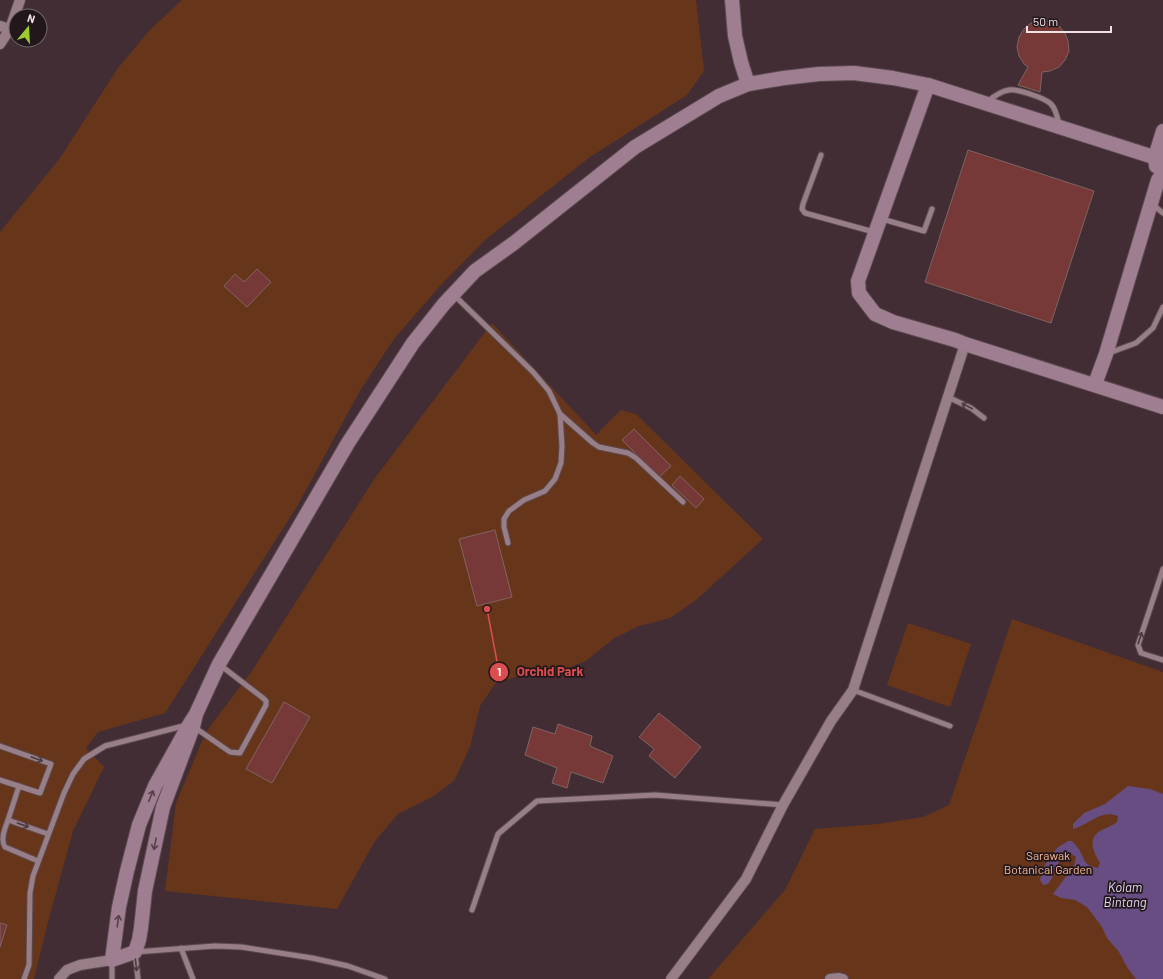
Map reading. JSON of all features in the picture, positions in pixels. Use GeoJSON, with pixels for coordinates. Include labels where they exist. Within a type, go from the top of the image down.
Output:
{"type":"FeatureCollection","features":[{"type":"Feature","properties":{"kind":"street"},"geometry":{"type":"LineString","coordinates":[[0,44],[5,28],[20,0]]}},
{"type":"Feature","properties":{"kind":"street"},"geometry":{"type":"LineString","coordinates":[[732,0],[735,36],[748,84]]}},
{"type":"Feature","properties":{"kind":"street"},"geometry":{"type":"LineString","coordinates":[[59,979],[67,970],[80,965],[112,960],[135,952],[140,934],[145,892],[163,807],[193,722],[219,664],[348,443],[412,343],[475,271],[514,243],[635,147],[713,100],[748,84],[812,75],[854,73],[894,78],[928,86],[1159,158]]}},
{"type":"Feature","properties":{"kind":"street"},"geometry":{"type":"LineString","coordinates":[[928,86],[858,281],[859,293],[867,305],[875,314],[893,322],[955,340],[1163,406]]}},
{"type":"Feature","properties":{"kind":"street"},"geometry":{"type":"LineString","coordinates":[[1095,384],[1106,354],[1160,177],[1159,158],[1163,131]]}},
{"type":"Feature","properties":{"kind":"street"},"geometry":{"type":"LineString","coordinates":[[671,979],[746,879],[783,805],[831,721],[853,690],[965,344]]}},
{"type":"Feature","properties":{"kind":"street"},"geometry":{"type":"LineString","coordinates":[[112,960],[127,870],[139,825],[155,786],[193,722]]}},
{"type":"Feature","properties":{"kind":"street"},"geometry":{"type":"LineString","coordinates":[[830,979],[843,979]]}},
{"type":"Feature","properties":{"kind":"lane"},"geometry":{"type":"LineString","coordinates":[[985,103],[1008,90],[1018,90],[1045,99],[1051,104],[1056,111],[1059,127]]}},
{"type":"Feature","properties":{"kind":"lane"},"geometry":{"type":"LineString","coordinates":[[821,155],[802,210],[805,213],[875,233]]}},
{"type":"Feature","properties":{"kind":"lane"},"geometry":{"type":"LineString","coordinates":[[1151,203],[1163,213]]}},
{"type":"Feature","properties":{"kind":"lane"},"geometry":{"type":"LineString","coordinates":[[881,219],[924,231],[932,209]]}},
{"type":"Feature","properties":{"kind":"lane"},"geometry":{"type":"LineString","coordinates":[[453,295],[533,372],[549,391],[560,414],[562,446],[561,463],[555,479],[545,491],[524,500],[509,511],[504,519],[504,527],[508,543]]}},
{"type":"Feature","properties":{"kind":"lane"},"geometry":{"type":"LineString","coordinates":[[1106,354],[1136,343],[1152,328],[1163,307]]}},
{"type":"Feature","properties":{"kind":"lane"},"geometry":{"type":"LineString","coordinates":[[948,396],[971,408],[984,418]]}},
{"type":"Feature","properties":{"kind":"lane"},"geometry":{"type":"LineString","coordinates":[[560,414],[592,443],[599,447],[628,453],[636,458],[683,502]]}},
{"type":"Feature","properties":{"kind":"lane"},"geometry":{"type":"LineString","coordinates":[[1163,568],[1138,645],[1141,652],[1146,655],[1163,660]]}},
{"type":"Feature","properties":{"kind":"lane"},"geometry":{"type":"LineString","coordinates":[[24,979],[29,965],[30,893],[32,876],[64,793],[73,774],[84,759],[105,746],[193,722],[230,752],[240,753],[266,705],[266,701],[219,664]]}},
{"type":"Feature","properties":{"kind":"lane"},"geometry":{"type":"LineString","coordinates":[[853,690],[950,726]]}},
{"type":"Feature","properties":{"kind":"lane"},"geometry":{"type":"LineString","coordinates":[[0,746],[51,764],[40,793],[0,780]]}},
{"type":"Feature","properties":{"kind":"lane"},"geometry":{"type":"LineString","coordinates":[[19,786],[2,840],[3,845],[38,861]]}},
{"type":"Feature","properties":{"kind":"lane"},"geometry":{"type":"LineString","coordinates":[[472,910],[498,834],[537,801],[655,795],[783,805]]}},
{"type":"Feature","properties":{"kind":"lane"},"geometry":{"type":"LineString","coordinates":[[8,820],[48,834]]}},
{"type":"Feature","properties":{"kind":"lane"},"geometry":{"type":"LineString","coordinates":[[138,979],[135,952],[215,946],[240,947],[277,952],[348,966],[385,979]]}},
{"type":"Feature","properties":{"kind":"lane"},"geometry":{"type":"LineString","coordinates":[[181,948],[193,979]]}},
{"type":"Feature","properties":{"kind":"lane"},"geometry":{"type":"LineString","coordinates":[[112,960],[112,979]]}},
{"type":"Feature","properties":{"kind":"green space"},"geometry":{"type":"Polygon","coordinates":[[[182,0],[696,0],[704,71],[687,95],[590,157],[485,240],[440,286],[394,339],[361,389],[296,508],[165,713],[98,732],[86,748],[104,767],[73,831],[34,979],[0,979],[0,232],[60,158],[118,68],[148,32],[182,0]]]}},
{"type":"Feature","properties":{"kind":"green space"},"geometry":{"type":"Polygon","coordinates":[[[492,323],[596,435],[621,410],[636,414],[763,539],[696,600],[670,618],[639,626],[613,639],[586,661],[555,673],[521,675],[495,684],[480,706],[470,747],[454,781],[432,797],[398,814],[375,841],[337,909],[165,891],[176,803],[206,732],[252,671],[375,478],[492,323]]]}},
{"type":"Feature","properties":{"kind":"green space","name":"Sarawak Botanical Garden"},"geometry":{"type":"Polygon","coordinates":[[[1012,619],[1163,672],[1163,979],[708,979],[785,890],[815,829],[878,824],[923,817],[949,805],[1012,619]]]}},
{"type":"Feature","properties":{"kind":"green space"},"geometry":{"type":"Polygon","coordinates":[[[908,623],[971,644],[950,707],[887,685],[908,623]]]}},
{"type":"Feature","properties":{"kind":"water","name":"Kolam Bintang"},"geometry":{"type":"Polygon","coordinates":[[[1128,786],[1150,789],[1163,794],[1163,979],[1136,979],[1087,907],[1075,900],[1061,898],[1053,894],[1074,866],[1076,857],[1070,853],[1063,854],[1048,884],[1043,885],[1040,880],[1046,863],[1057,848],[1068,841],[1072,841],[1074,843],[1084,860],[1090,866],[1098,868],[1100,863],[1094,851],[1094,838],[1100,831],[1117,822],[1118,816],[1112,814],[1100,816],[1073,829],[1073,824],[1084,813],[1105,804],[1128,786]]]}},
{"type":"Feature","properties":{"kind":"building"},"geometry":{"type":"Polygon","coordinates":[[[1050,21],[1059,26],[1065,33],[1069,51],[1065,60],[1059,67],[1050,71],[1042,72],[1040,92],[1018,85],[1028,67],[1019,56],[1017,47],[1019,37],[1024,29],[1031,23],[1050,21]]]}},
{"type":"Feature","properties":{"kind":"building"},"geometry":{"type":"Polygon","coordinates":[[[968,150],[1094,191],[1051,323],[925,282],[968,150]]]}},
{"type":"Feature","properties":{"kind":"building"},"geometry":{"type":"Polygon","coordinates":[[[257,269],[271,282],[247,307],[224,286],[235,274],[244,282],[257,269]]]}},
{"type":"Feature","properties":{"kind":"building"},"geometry":{"type":"Polygon","coordinates":[[[634,429],[671,466],[659,477],[622,440],[634,429]]]}},
{"type":"Feature","properties":{"kind":"building"},"geometry":{"type":"Polygon","coordinates":[[[680,476],[704,499],[696,508],[672,485],[680,476]]]}},
{"type":"Feature","properties":{"kind":"building"},"geometry":{"type":"Polygon","coordinates":[[[495,530],[512,597],[477,606],[459,539],[495,530]]]}},
{"type":"Feature","properties":{"kind":"building"},"geometry":{"type":"Polygon","coordinates":[[[284,702],[310,717],[272,783],[246,769],[284,702]]]}},
{"type":"Feature","properties":{"kind":"building"},"geometry":{"type":"Polygon","coordinates":[[[659,713],[701,747],[675,778],[649,756],[654,749],[639,737],[659,713]]]}},
{"type":"Feature","properties":{"kind":"building"},"geometry":{"type":"Polygon","coordinates":[[[558,724],[592,736],[590,746],[613,756],[603,783],[571,772],[567,788],[552,783],[557,768],[525,755],[533,727],[555,734],[558,724]]]}},
{"type":"Feature","properties":{"kind":"building"},"geometry":{"type":"Polygon","coordinates":[[[0,923],[7,925],[0,947],[0,923]]]}},
{"type":"Feature","properties":{"kind":"place","name":"Orchid Park"},"geometry":{"type":"Point","coordinates":[487,609]}}]}
